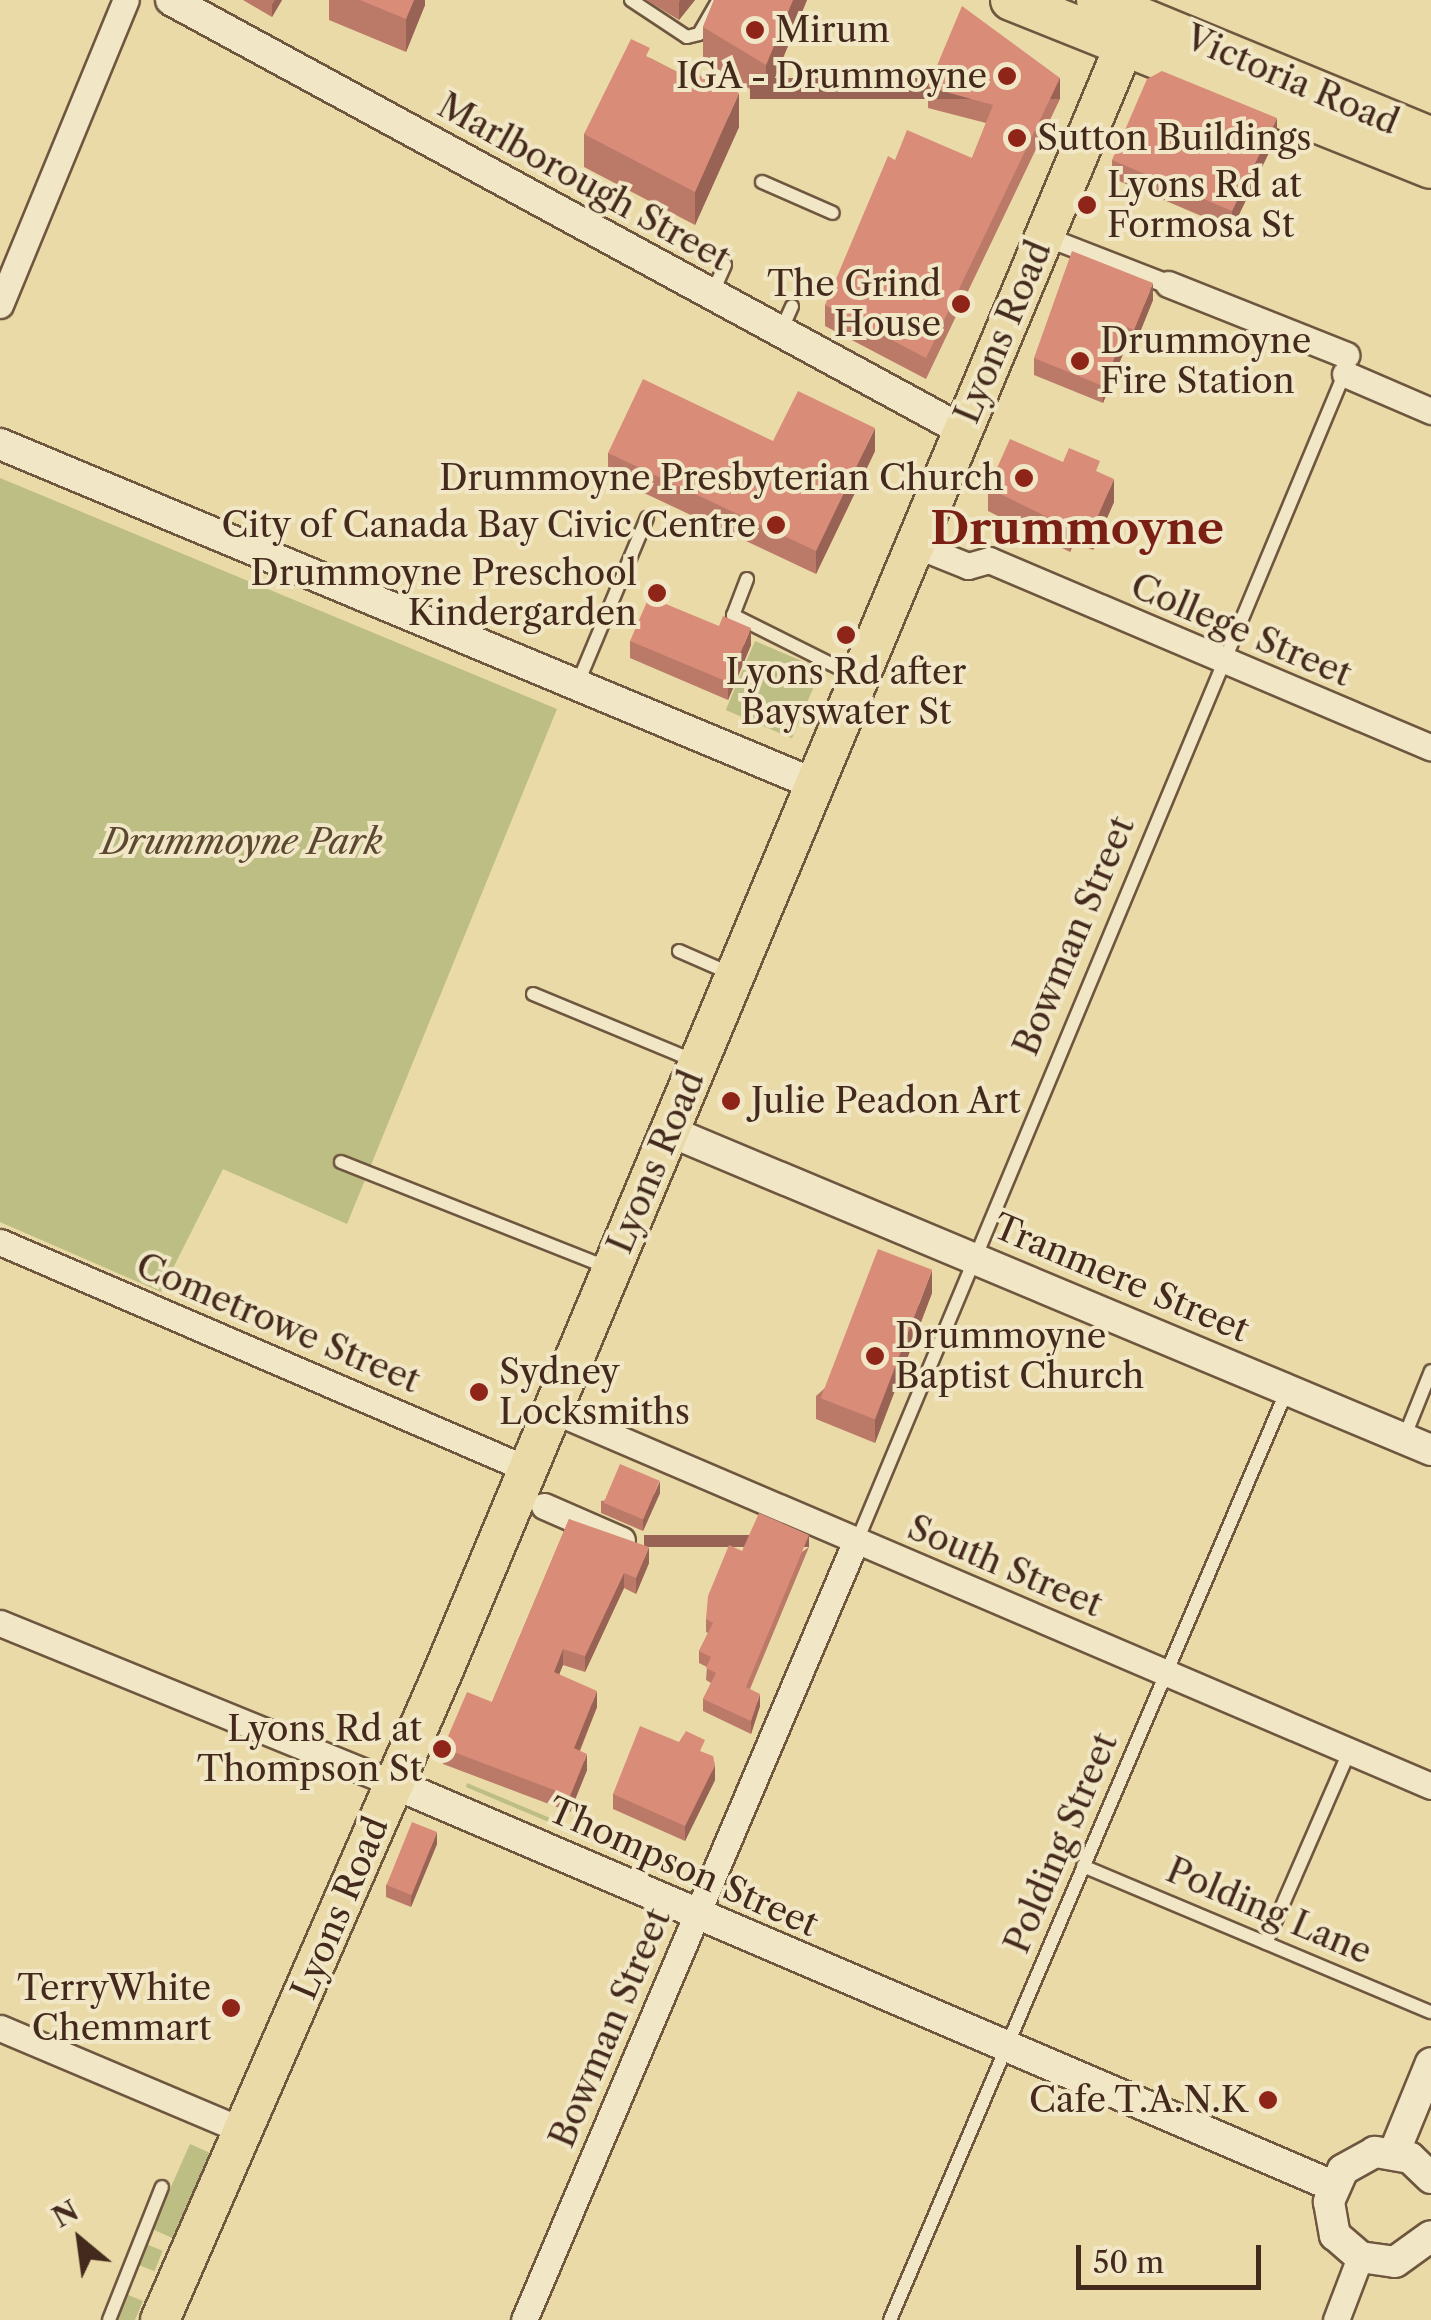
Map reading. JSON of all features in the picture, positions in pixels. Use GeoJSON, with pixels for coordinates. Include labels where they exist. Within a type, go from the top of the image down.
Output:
{"type":"FeatureCollection","features":[{"type":"Feature","properties":{"kind":"highway","name":"Victoria Road"},"geometry":{"type":"LineString","coordinates":[[1011,0],[1135,20],[1431,138]]}},
{"type":"Feature","properties":{"kind":"highway","name":"Victoria Road"},"geometry":{"type":"LineString","coordinates":[[1097,0],[1431,168]]}},
{"type":"Feature","properties":{"kind":"main road","name":"Lyons Road"},"geometry":{"type":"LineString","coordinates":[[160,2320],[528,1469],[812,783],[1135,20]]}},
{"type":"Feature","properties":{"kind":"street"},"geometry":{"type":"LineString","coordinates":[[0,305],[126,0]]}},
{"type":"Feature","properties":{"kind":"street","name":"Marlborough Street"},"geometry":{"type":"LineString","coordinates":[[171,0],[712,294],[787,319],[962,430]]}},
{"type":"Feature","properties":{"kind":"street"},"geometry":{"type":"LineString","coordinates":[[1044,236],[1168,284],[1345,365],[1431,411]]}},
{"type":"Feature","properties":{"kind":"street"},"geometry":{"type":"LineString","coordinates":[[0,444],[812,783]]}},
{"type":"Feature","properties":{"kind":"street","name":"College Street"},"geometry":{"type":"LineString","coordinates":[[913,544],[968,566],[989,560],[1431,748]]}},
{"type":"Feature","properties":{"kind":"street","name":"Tranmere Street"},"geometry":{"type":"LineString","coordinates":[[669,1131],[1417,1444]]}},
{"type":"Feature","properties":{"kind":"street","name":"Cometrowe Street"},"geometry":{"type":"LineString","coordinates":[[0,1242],[528,1469]]}},
{"type":"Feature","properties":{"kind":"street","name":"South Street"},"geometry":{"type":"LineString","coordinates":[[552,1410],[1431,1786]]}},
{"type":"Feature","properties":{"kind":"street"},"geometry":{"type":"LineString","coordinates":[[544,1506],[639,1547]]}},
{"type":"Feature","properties":{"kind":"street","name":"Bowman Street"},"geometry":{"type":"LineString","coordinates":[[524,2320],[856,1542]]}},
{"type":"Feature","properties":{"kind":"street","name":"Thompson Street"},"geometry":{"type":"LineString","coordinates":[[0,1623],[393,1783],[1333,2186]]}},
{"type":"Feature","properties":{"kind":"street"},"geometry":{"type":"LineString","coordinates":[[0,2028],[244,2131]]}},
{"type":"Feature","properties":{"kind":"street"},"geometry":{"type":"LineString","coordinates":[[1394,2153],[1431,2063]]}},
{"type":"Feature","properties":{"kind":"street"},"geometry":{"type":"LineString","coordinates":[[1356,2268],[1330,2219],[1333,2186],[1358,2158],[1394,2153],[1431,2178]]}},
{"type":"Feature","properties":{"kind":"street"},"geometry":{"type":"LineString","coordinates":[[1356,2268],[1394,2262],[1431,2236]]}},
{"type":"Feature","properties":{"kind":"street"},"geometry":{"type":"LineString","coordinates":[[1336,2320],[1356,2268]]}},
{"type":"Feature","properties":{"kind":"lane"},"geometry":{"type":"LineString","coordinates":[[631,0],[687,36],[699,34],[717,2]]}},
{"type":"Feature","properties":{"kind":"lane"},"geometry":{"type":"LineString","coordinates":[[762,182],[833,212]]}},
{"type":"Feature","properties":{"kind":"lane"},"geometry":{"type":"LineString","coordinates":[[712,294],[725,266]]}},
{"type":"Feature","properties":{"kind":"lane","name":"Bowman Street"},"geometry":{"type":"LineString","coordinates":[[856,1542],[1227,664],[1345,365]]}},
{"type":"Feature","properties":{"kind":"lane"},"geometry":{"type":"LineString","coordinates":[[577,685],[647,518]]}},
{"type":"Feature","properties":{"kind":"lane"},"geometry":{"type":"LineString","coordinates":[[747,579],[733,614],[857,677]]}},
{"type":"Feature","properties":{"kind":"lane"},"geometry":{"type":"LineString","coordinates":[[679,951],[734,975]]}},
{"type":"Feature","properties":{"kind":"lane"},"geometry":{"type":"LineString","coordinates":[[533,994],[698,1062]]}},
{"type":"Feature","properties":{"kind":"lane"},"geometry":{"type":"LineString","coordinates":[[341,1162],[611,1269]]}},
{"type":"Feature","properties":{"kind":"lane"},"geometry":{"type":"LineString","coordinates":[[1417,1444],[1431,1372]]}},
{"type":"Feature","properties":{"kind":"lane","name":"Polding Street"},"geometry":{"type":"LineString","coordinates":[[890,2320],[1287,1390]]}},
{"type":"Feature","properties":{"kind":"lane"},"geometry":{"type":"LineString","coordinates":[[1266,1943],[1349,1752]]}},
{"type":"Feature","properties":{"kind":"lane","name":"Polding Lane"},"geometry":{"type":"LineString","coordinates":[[1083,1866],[1431,2012]]}},
{"type":"Feature","properties":{"kind":"lane"},"geometry":{"type":"LineString","coordinates":[[109,2320],[162,2187]]}},
{"type":"Feature","properties":{"kind":"green space","name":"Drummoyne Park"},"geometry":{"type":"Polygon","coordinates":[[[0,478],[557,709],[347,1224],[223,1169],[161,1292],[0,1222],[0,478]]]}},
{"type":"Feature","properties":{"kind":"green space"},"geometry":{"type":"Polygon","coordinates":[[[755,641],[821,669],[792,738],[726,710],[755,641]]]}},
{"type":"Feature","properties":{"kind":"green space"},"geometry":{"type":"Polygon","coordinates":[[[467,1783],[679,1872],[678,1877],[466,1787],[467,1783]]]}},
{"type":"Feature","properties":{"kind":"green space"},"geometry":{"type":"Polygon","coordinates":[[[190,2144],[210,2153],[172,2238],[152,2229],[190,2144]]]}},
{"type":"Feature","properties":{"kind":"green space"},"geometry":{"type":"Polygon","coordinates":[[[146,2244],[163,2251],[154,2271],[138,2264],[146,2244]]]}},
{"type":"Feature","properties":{"kind":"green space"},"geometry":{"type":"Polygon","coordinates":[[[126,2294],[143,2301],[135,2320],[115,2320],[126,2294]]]}},
{"type":"Feature","properties":{"kind":"building"},"geometry":{"type":"Polygon","coordinates":[[[360,0],[414,0],[406,19],[360,0]]]}},
{"type":"Feature","properties":{"kind":"building"},"geometry":{"type":"Polygon","coordinates":[[[714,0],[793,0],[766,65],[703,27],[714,0]]]}},
{"type":"Feature","properties":{"kind":"building"},"geometry":{"type":"Polygon","coordinates":[[[962,6],[1060,78],[926,358],[825,305],[888,156],[895,160],[907,130],[972,158],[993,105],[928,87],[962,6]]]}},
{"type":"Feature","properties":{"kind":"building"},"geometry":{"type":"Polygon","coordinates":[[[631,39],[650,48],[646,56],[691,79],[694,73],[739,93],[695,192],[584,134],[631,39]]]}},
{"type":"Feature","properties":{"kind":"building"},"geometry":{"type":"Polygon","coordinates":[[[1162,71],[1277,118],[1232,211],[1112,160],[1147,79],[1162,71]]]}},
{"type":"Feature","properties":{"kind":"building"},"geometry":{"type":"Polygon","coordinates":[[[1072,251],[1153,283],[1134,330],[1127,327],[1103,386],[1034,358],[1072,251]]]}},
{"type":"Feature","properties":{"kind":"building","name":"City of Canada Bay Civic Centre"},"geometry":{"type":"Polygon","coordinates":[[[643,379],[773,441],[798,391],[875,428],[816,551],[608,453],[643,379]]]}},
{"type":"Feature","properties":{"kind":"building"},"geometry":{"type":"Polygon","coordinates":[[[1010,439],[1063,462],[1069,448],[1100,461],[1096,471],[1114,479],[1093,527],[1074,519],[1070,528],[988,488],[1010,439]]]}},
{"type":"Feature","properties":{"kind":"building"},"geometry":{"type":"Polygon","coordinates":[[[649,597],[719,626],[723,616],[751,628],[728,682],[630,641],[649,597]]]}},
{"type":"Feature","properties":{"kind":"building","name":"Drummoyne Baptist Church"},"geometry":{"type":"Polygon","coordinates":[[[878,1249],[932,1270],[875,1419],[821,1398],[878,1249]]]}},
{"type":"Feature","properties":{"kind":"building"},"geometry":{"type":"Polygon","coordinates":[[[620,1464],[660,1481],[643,1519],[604,1503],[620,1464]]]}},
{"type":"Feature","properties":{"kind":"building"},"geometry":{"type":"Polygon","coordinates":[[[759,1513],[809,1535],[746,1687],[760,1694],[751,1721],[703,1699],[716,1673],[706,1668],[711,1657],[699,1651],[713,1623],[706,1619],[708,1596],[729,1545],[742,1551],[759,1513]]]}},
{"type":"Feature","properties":{"kind":"building"},"geometry":{"type":"Polygon","coordinates":[[[569,1519],[649,1547],[636,1578],[624,1573],[585,1656],[563,1649],[554,1672],[597,1691],[574,1748],[587,1754],[570,1796],[443,1748],[467,1692],[492,1702],[569,1519]]]}},
{"type":"Feature","properties":{"kind":"building"},"geometry":{"type":"Polygon","coordinates":[[[640,1726],[679,1742],[686,1731],[705,1740],[700,1751],[713,1756],[715,1765],[685,1826],[613,1794],[640,1726]]]}},
{"type":"Feature","properties":{"kind":"building"},"geometry":{"type":"Polygon","coordinates":[[[412,1822],[437,1832],[412,1895],[387,1885],[412,1822]]]}},
{"type":"Feature","properties":{"kind":"place","name":"Mirum"},"geometry":{"type":"Point","coordinates":[755,30]}},
{"type":"Feature","properties":{"kind":"place","name":"IGA - Drummoyne"},"geometry":{"type":"Point","coordinates":[1007,76]}},
{"type":"Feature","properties":{"kind":"place","name":"Sutton Buildings"},"geometry":{"type":"Point","coordinates":[1017,138]}},
{"type":"Feature","properties":{"kind":"place","name":"Lyons Rd at Formosa St"},"geometry":{"type":"Point","coordinates":[1087,205]}},
{"type":"Feature","properties":{"kind":"place","name":"The Grind House"},"geometry":{"type":"Point","coordinates":[961,304]}},
{"type":"Feature","properties":{"kind":"place","name":"Drummoyne Fire Station"},"geometry":{"type":"Point","coordinates":[1080,361]}},
{"type":"Feature","properties":{"kind":"place","name":"Drummoyne Presbyterian Church"},"geometry":{"type":"Point","coordinates":[1024,478]}},
{"type":"Feature","properties":{"kind":"place","name":"City of Canada Bay Civic Centre"},"geometry":{"type":"Point","coordinates":[776,525]}},
{"type":"Feature","properties":{"kind":"place","name":"Drummoyne Preschool Kindergarden"},"geometry":{"type":"Point","coordinates":[657,593]}},
{"type":"Feature","properties":{"kind":"place","name":"Lyons Rd after Bayswater St"},"geometry":{"type":"Point","coordinates":[846,635]}},
{"type":"Feature","properties":{"kind":"place","name":"Julie Peadon Art"},"geometry":{"type":"Point","coordinates":[731,1101]}},
{"type":"Feature","properties":{"kind":"place","name":"Drummoyne Baptist Church"},"geometry":{"type":"Point","coordinates":[875,1356]}},
{"type":"Feature","properties":{"kind":"place","name":"Sydney Locksmiths"},"geometry":{"type":"Point","coordinates":[479,1392]}},
{"type":"Feature","properties":{"kind":"place","name":"Lyons Rd at Thompson St"},"geometry":{"type":"Point","coordinates":[442,1749]}},
{"type":"Feature","properties":{"kind":"place","name":"TerryWhite Chemmart"},"geometry":{"type":"Point","coordinates":[231,2008]}},
{"type":"Feature","properties":{"kind":"place","name":"Cafe T.A.N.K"},"geometry":{"type":"Point","coordinates":[1268,2100]}},
{"type":"Feature","properties":{"kind":"district","name":"Drummoyne"},"geometry":{"type":"Point","coordinates":[1077,529]}}]}
